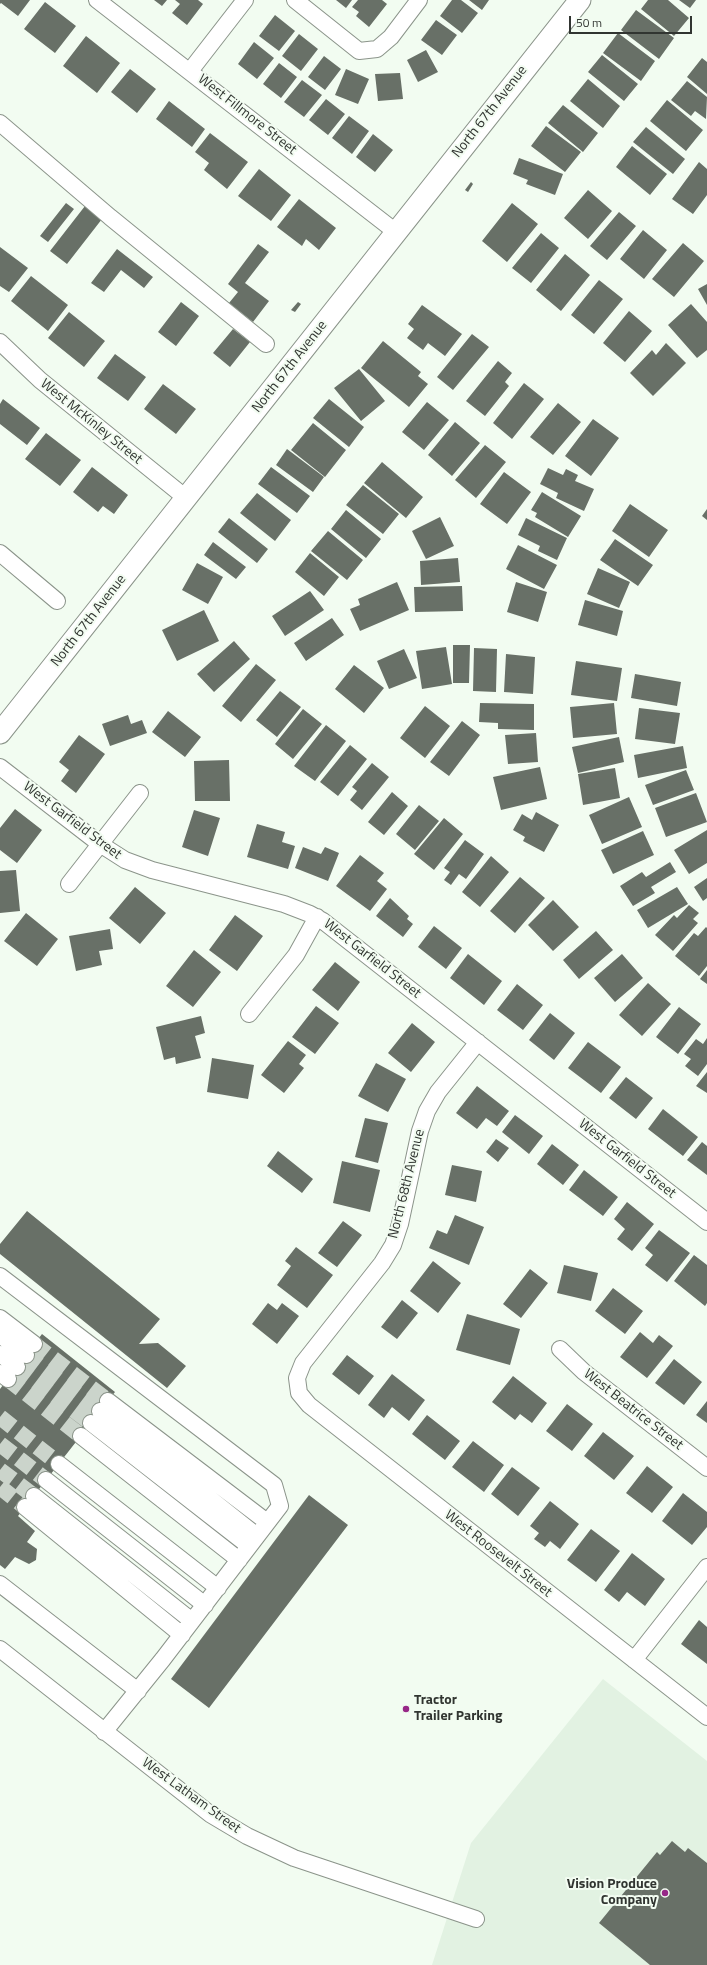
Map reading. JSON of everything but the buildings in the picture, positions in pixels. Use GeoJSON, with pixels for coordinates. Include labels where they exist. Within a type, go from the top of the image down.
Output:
{"type":"FeatureCollection","features":[{"type":"Feature","properties":{"kind":"main road","name":"North 67th Avenue"},"geometry":{"type":"LineString","coordinates":[[0,734],[580,0]]}},
{"type":"Feature","properties":{"kind":"street","name":"West Fillmore Street"},"geometry":{"type":"LineString","coordinates":[[96,0],[190,71],[396,232]]}},
{"type":"Feature","properties":{"kind":"street"},"geometry":{"type":"LineString","coordinates":[[190,71],[245,0]]}},
{"type":"Feature","properties":{"kind":"street"},"geometry":{"type":"LineString","coordinates":[[295,0],[359,51],[378,49],[391,37],[419,0]]}},
{"type":"Feature","properties":{"kind":"street"},"geometry":{"type":"LineString","coordinates":[[0,124],[266,344]]}},
{"type":"Feature","properties":{"kind":"street","name":"West McKinley Street"},"geometry":{"type":"LineString","coordinates":[[0,342],[40,380],[186,498]]}},
{"type":"Feature","properties":{"kind":"street"},"geometry":{"type":"LineString","coordinates":[[0,553],[57,601]]}},
{"type":"Feature","properties":{"kind":"street","name":"West Garfield Street"},"geometry":{"type":"LineString","coordinates":[[0,766],[112,853],[138,866],[284,904],[317,917],[335,929],[707,1222]]}},
{"type":"Feature","properties":{"kind":"street"},"geometry":{"type":"LineString","coordinates":[[69,884],[140,793]]}},
{"type":"Feature","properties":{"kind":"street"},"geometry":{"type":"LineString","coordinates":[[249,1014],[296,955],[317,917]]}},
{"type":"Feature","properties":{"kind":"street","name":"North 68th Avenue"},"geometry":{"type":"LineString","coordinates":[[297,1385],[297,1378],[303,1363],[382,1263],[393,1244],[400,1224],[425,1116],[438,1092],[478,1042]]}},
{"type":"Feature","properties":{"kind":"street"},"geometry":{"type":"LineString","coordinates":[[0,1276],[274,1485],[280,1506],[205,1605],[104,1732]]}},
{"type":"Feature","properties":{"kind":"street"},"geometry":{"type":"LineString","coordinates":[[0,1318],[17,1363]]}},
{"type":"Feature","properties":{"kind":"street"},"geometry":{"type":"LineString","coordinates":[[0,1335],[17,1363]]}},
{"type":"Feature","properties":{"kind":"street","name":"West Beatrice Street"},"geometry":{"type":"LineString","coordinates":[[560,1349],[584,1372],[707,1468]]}},
{"type":"Feature","properties":{"kind":"street"},"geometry":{"type":"LineString","coordinates":[[0,1354],[17,1363]]}},
{"type":"Feature","properties":{"kind":"street","name":"West Roosevelt Street"},"geometry":{"type":"LineString","coordinates":[[297,1385],[303,1400],[309,1405],[707,1717]]}},
{"type":"Feature","properties":{"kind":"street"},"geometry":{"type":"LineString","coordinates":[[95,1418],[267,1522]]}},
{"type":"Feature","properties":{"kind":"street"},"geometry":{"type":"LineString","coordinates":[[95,1418],[253,1541]]}},
{"type":"Feature","properties":{"kind":"street"},"geometry":{"type":"LineString","coordinates":[[95,1418],[239,1560]]}},
{"type":"Feature","properties":{"kind":"street"},"geometry":{"type":"LineString","coordinates":[[59,1464],[218,1588]]}},
{"type":"Feature","properties":{"kind":"street"},"geometry":{"type":"LineString","coordinates":[[46,1480],[205,1605]]}},
{"type":"Feature","properties":{"kind":"street"},"geometry":{"type":"LineString","coordinates":[[182,1634],[29,1502],[192,1621]]}},
{"type":"Feature","properties":{"kind":"street"},"geometry":{"type":"LineString","coordinates":[[634,1660],[707,1567]]}},
{"type":"Feature","properties":{"kind":"street"},"geometry":{"type":"LineString","coordinates":[[0,1584],[138,1691]]}},
{"type":"Feature","properties":{"kind":"street","name":"West Latham Street"},"geometry":{"type":"LineString","coordinates":[[0,1649],[210,1814],[247,1836],[294,1858],[476,1919]]}},
{"type":"Feature","properties":{"kind":"shaded area"},"geometry":{"type":"Polygon","coordinates":[[[603,1679],[707,1761],[707,1965],[432,1965],[471,1843],[603,1679]]]}},
{"type":"Feature","properties":{"kind":"tunnel"},"geometry":{"type":"LineString","coordinates":[[34,1344],[108,1401]]}},
{"type":"Feature","properties":{"kind":"tunnel"},"geometry":{"type":"LineString","coordinates":[[26,1355],[100,1411]]}},
{"type":"Feature","properties":{"kind":"tunnel"},"geometry":{"type":"LineString","coordinates":[[17,1367],[91,1423]]}},
{"type":"Feature","properties":{"kind":"tunnel"},"geometry":{"type":"LineString","coordinates":[[8,1379],[81,1436]]}},
{"type":"Feature","properties":{"kind":"tunnel"},"geometry":{"type":"LineString","coordinates":[[0,1417],[59,1464]]}},
{"type":"Feature","properties":{"kind":"tunnel"},"geometry":{"type":"LineString","coordinates":[[0,1444],[46,1480]]}},
{"type":"Feature","properties":{"kind":"tunnel"},"geometry":{"type":"LineString","coordinates":[[0,1470],[34,1496]]}},
{"type":"Feature","properties":{"kind":"tunnel"},"geometry":{"type":"LineString","coordinates":[[0,1487],[25,1507]]}},
{"type":"Feature","properties":{"kind":"place","name":"Tractor Trailer Parking"},"geometry":{"type":"Point","coordinates":[406,1709]}},
{"type":"Feature","properties":{"kind":"place","name":"Vision Produce Company"},"geometry":{"type":"Point","coordinates":[665,1893]}}]}
